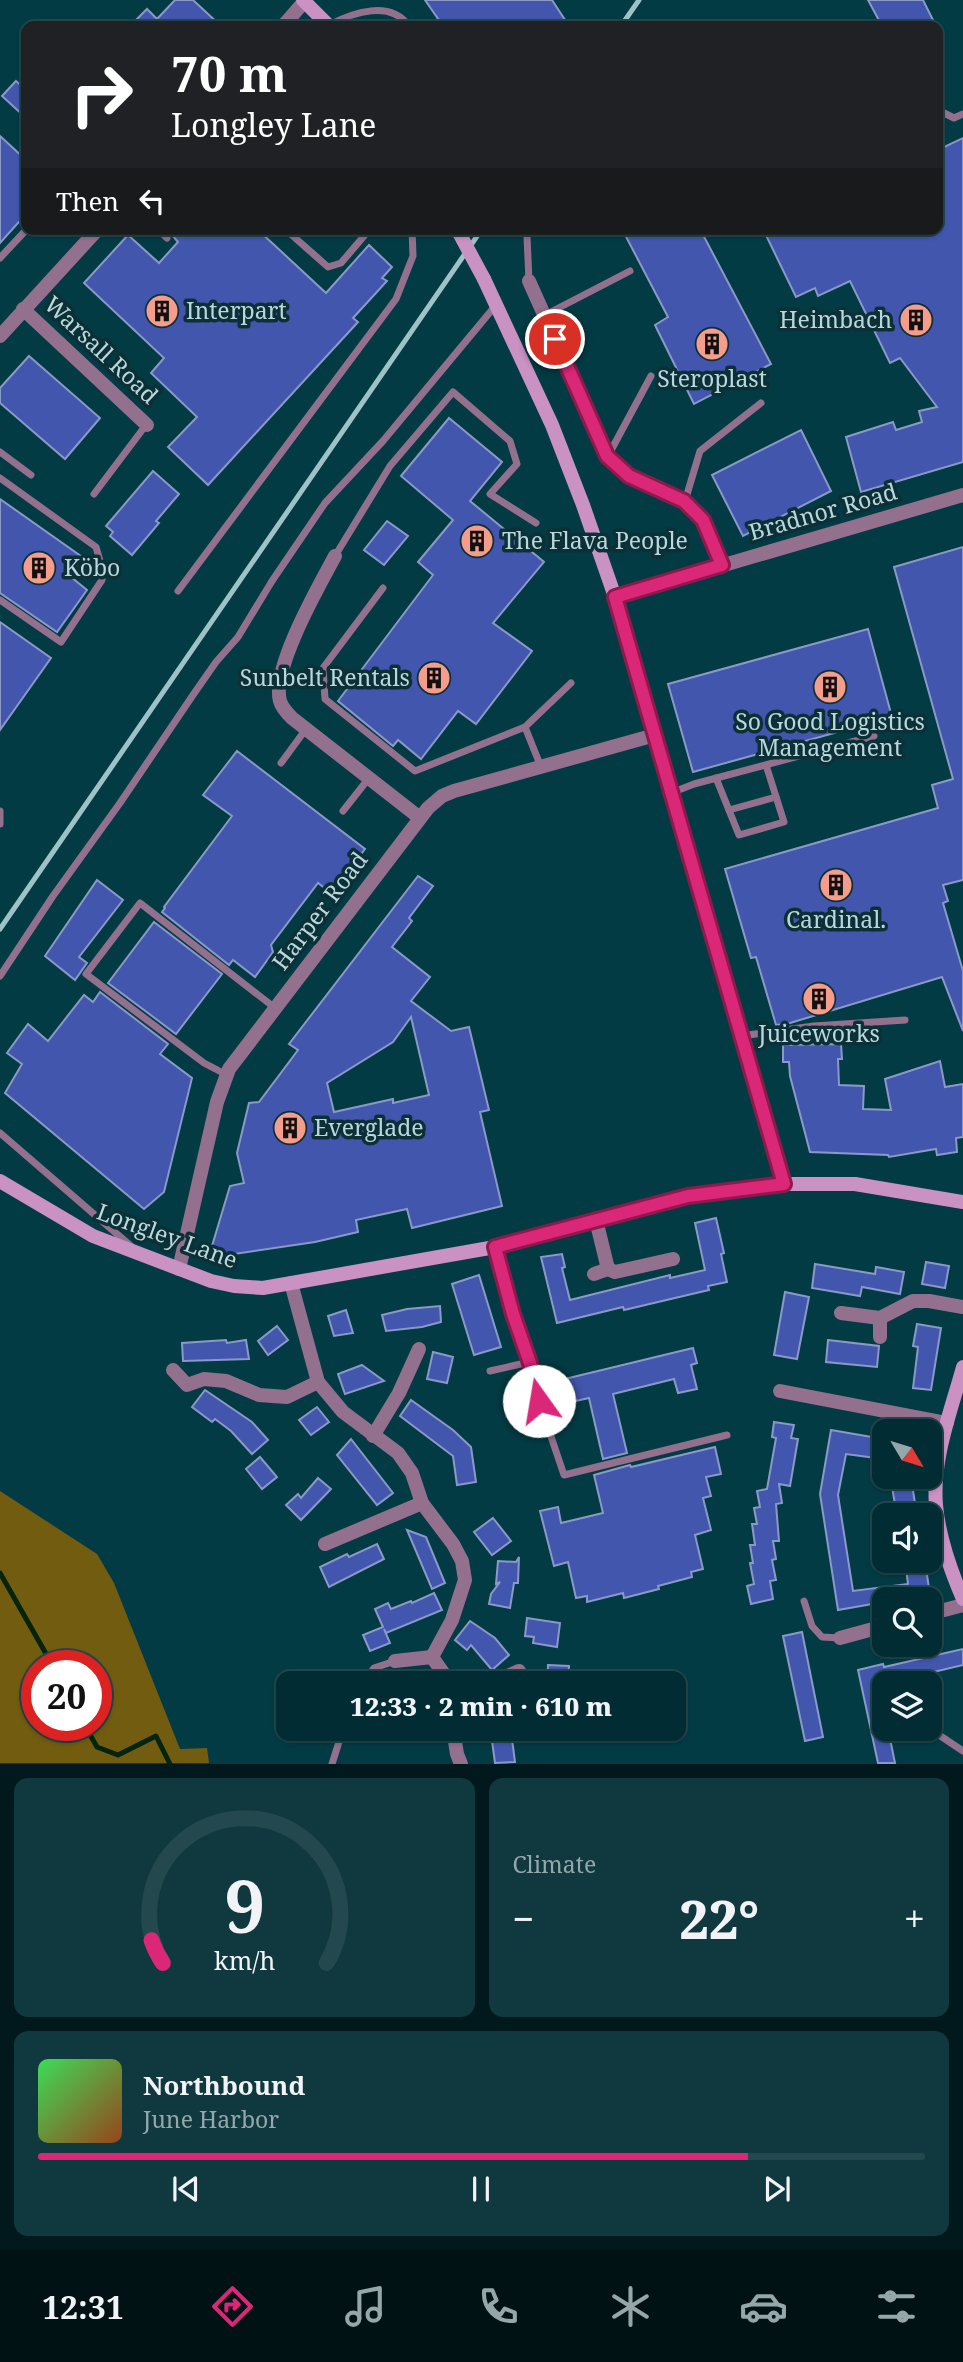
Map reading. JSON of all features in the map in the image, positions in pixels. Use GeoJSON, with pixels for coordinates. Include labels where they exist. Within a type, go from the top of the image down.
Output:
{"type":"FeatureCollection","features":[{"type":"Feature","properties":{"kind":"main road"},"geometry":{"type":"LineString","coordinates":[[304,1],[323,21]]}},
{"type":"Feature","properties":{"kind":"main road"},"geometry":{"type":"LineString","coordinates":[[460,235],[484,279],[552,425],[615,597],[784,1184]]}},
{"type":"Feature","properties":{"kind":"main road","name":"Longley Lane"},"geometry":{"type":"LineString","coordinates":[[0,1181],[93,1236],[179,1269],[234,1286],[263,1288],[495,1247],[688,1196],[784,1184],[855,1184],[963,1202]]}},
{"type":"Feature","properties":{"kind":"main road"},"geometry":{"type":"LineString","coordinates":[[963,1367],[947,1423],[939,1464],[936,1504],[946,1560],[963,1599]]}},
{"type":"Feature","properties":{"kind":"street"},"geometry":{"type":"LineString","coordinates":[[287,21],[304,1]]}},
{"type":"Feature","properties":{"kind":"street"},"geometry":{"type":"LineString","coordinates":[[0,336],[92,235]]}},
{"type":"Feature","properties":{"kind":"street"},"geometry":{"type":"LineString","coordinates":[[529,281],[607,456],[629,476],[684,501],[703,520],[722,565]]}},
{"type":"Feature","properties":{"kind":"street","name":"Warsall Road"},"geometry":{"type":"LineString","coordinates":[[23,309],[147,425]]}},
{"type":"Feature","properties":{"kind":"street","name":"Bradnor Road"},"geometry":{"type":"LineString","coordinates":[[615,597],[963,495]]}},
{"type":"Feature","properties":{"kind":"street"},"geometry":{"type":"LineString","coordinates":[[335,556],[285,661],[279,690],[284,710],[420,818]]}},
{"type":"Feature","properties":{"kind":"street","name":"Harper Road"},"geometry":{"type":"LineString","coordinates":[[179,1269],[217,1102],[233,1062],[420,818],[436,802],[454,791],[655,736]]}},
{"type":"Feature","properties":{"kind":"street"},"geometry":{"type":"LineString","coordinates":[[596,1220],[608,1269]]}},
{"type":"Feature","properties":{"kind":"street"},"geometry":{"type":"LineString","coordinates":[[594,1274],[608,1269],[615,1272],[673,1259]]}},
{"type":"Feature","properties":{"kind":"street"},"geometry":{"type":"LineString","coordinates":[[291,1283],[318,1382],[343,1412],[398,1453],[412,1473],[422,1503],[453,1544],[462,1561],[465,1580],[452,1620],[432,1657]]}},
{"type":"Feature","properties":{"kind":"street"},"geometry":{"type":"LineString","coordinates":[[841,1313],[880,1318],[913,1301],[963,1307]]}},
{"type":"Feature","properties":{"kind":"street"},"geometry":{"type":"LineString","coordinates":[[880,1318],[880,1337]]}},
{"type":"Feature","properties":{"kind":"street"},"geometry":{"type":"LineString","coordinates":[[373,1436],[399,1393],[419,1349]]}},
{"type":"Feature","properties":{"kind":"street"},"geometry":{"type":"LineString","coordinates":[[173,1370],[187,1385],[204,1379],[226,1381],[258,1395],[268,1396],[287,1397],[318,1382]]}},
{"type":"Feature","properties":{"kind":"street"},"geometry":{"type":"LineString","coordinates":[[780,1391],[947,1423]]}},
{"type":"Feature","properties":{"kind":"street"},"geometry":{"type":"LineString","coordinates":[[325,1544],[422,1503]]}},
{"type":"Feature","properties":{"kind":"street"},"geometry":{"type":"LineString","coordinates":[[942,1611],[963,1605]]}},
{"type":"Feature","properties":{"kind":"street"},"geometry":{"type":"LineString","coordinates":[[840,1638],[872,1629]]}},
{"type":"Feature","properties":{"kind":"street"},"geometry":{"type":"LineString","coordinates":[[395,1661],[432,1657]]}},
{"type":"Feature","properties":{"kind":"street"},"geometry":{"type":"LineString","coordinates":[[432,1657],[442,1671]]}},
{"type":"Feature","properties":{"kind":"street"},"geometry":{"type":"LineString","coordinates":[[455,1741],[461,1763]]}},
{"type":"Feature","properties":{"kind":"lane"},"geometry":{"type":"LineString","coordinates":[[338,21],[354,13],[372,9],[385,9],[396,13],[404,21]]}},
{"type":"Feature","properties":{"kind":"lane"},"geometry":{"type":"LineString","coordinates":[[943,112],[954,118],[963,114]]}},
{"type":"Feature","properties":{"kind":"lane"},"geometry":{"type":"LineString","coordinates":[[0,258],[21,235]]}},
{"type":"Feature","properties":{"kind":"lane"},"geometry":{"type":"LineString","coordinates":[[164,235],[167,238]]}},
{"type":"Feature","properties":{"kind":"lane"},"geometry":{"type":"LineString","coordinates":[[292,235],[328,267],[341,263],[365,235]]}},
{"type":"Feature","properties":{"kind":"lane"},"geometry":{"type":"LineString","coordinates":[[178,591],[396,299],[413,256],[412,235]]}},
{"type":"Feature","properties":{"kind":"lane"},"geometry":{"type":"LineString","coordinates":[[528,235],[529,281]]}},
{"type":"Feature","properties":{"kind":"lane"},"geometry":{"type":"LineString","coordinates":[[545,315],[630,271]]}},
{"type":"Feature","properties":{"kind":"lane"},"geometry":{"type":"LineString","coordinates":[[0,976],[193,695],[238,637],[272,581],[326,503],[383,440],[496,304]]}},
{"type":"Feature","properties":{"kind":"lane"},"geometry":{"type":"LineString","coordinates":[[607,456],[650,376]]}},
{"type":"Feature","properties":{"kind":"lane"},"geometry":{"type":"LineString","coordinates":[[335,556],[390,466],[453,392],[510,441],[517,464],[490,494],[536,523]]}},
{"type":"Feature","properties":{"kind":"lane"},"geometry":{"type":"LineString","coordinates":[[684,501],[700,451],[761,403]]}},
{"type":"Feature","properties":{"kind":"lane"},"geometry":{"type":"LineString","coordinates":[[94,494],[147,425]]}},
{"type":"Feature","properties":{"kind":"lane"},"geometry":{"type":"LineString","coordinates":[[0,452],[31,475]]}},
{"type":"Feature","properties":{"kind":"lane"},"geometry":{"type":"LineString","coordinates":[[0,478],[96,547],[102,568],[102,580],[61,642],[0,600]]}},
{"type":"Feature","properties":{"kind":"lane"},"geometry":{"type":"LineString","coordinates":[[383,588],[323,668],[325,699],[415,771],[526,727],[571,683]]}},
{"type":"Feature","properties":{"kind":"lane"},"geometry":{"type":"LineString","coordinates":[[526,727],[541,768]]}},
{"type":"Feature","properties":{"kind":"lane"},"geometry":{"type":"LineString","coordinates":[[281,763],[306,729]]}},
{"type":"Feature","properties":{"kind":"lane"},"geometry":{"type":"LineString","coordinates":[[671,793],[716,778],[874,736]]}},
{"type":"Feature","properties":{"kind":"lane"},"geometry":{"type":"LineString","coordinates":[[716,778],[739,835],[784,822],[766,765]]}},
{"type":"Feature","properties":{"kind":"lane"},"geometry":{"type":"LineString","coordinates":[[343,811],[369,778]]}},
{"type":"Feature","properties":{"kind":"lane"},"geometry":{"type":"LineString","coordinates":[[729,810],[776,797]]}},
{"type":"Feature","properties":{"kind":"lane"},"geometry":{"type":"LineString","coordinates":[[0,811],[0,823]]}},
{"type":"Feature","properties":{"kind":"lane"},"geometry":{"type":"LineString","coordinates":[[227,1075],[204,1063],[86,974],[140,903],[275,1008]]}},
{"type":"Feature","properties":{"kind":"lane"},"geometry":{"type":"LineString","coordinates":[[741,1036],[814,1026],[905,1020]]}},
{"type":"Feature","properties":{"kind":"lane"},"geometry":{"type":"LineString","coordinates":[[0,1133],[141,1255]]}},
{"type":"Feature","properties":{"kind":"lane"},"geometry":{"type":"LineString","coordinates":[[495,1247],[539,1401],[564,1475],[727,1435]]}},
{"type":"Feature","properties":{"kind":"lane"},"geometry":{"type":"LineString","coordinates":[[490,1371],[530,1363]]}},
{"type":"Feature","properties":{"kind":"lane"},"geometry":{"type":"LineString","coordinates":[[804,1601],[813,1626],[822,1637],[840,1638]]}},
{"type":"Feature","properties":{"kind":"lane"},"geometry":{"type":"LineString","coordinates":[[372,1671],[395,1661]]}},
{"type":"Feature","properties":{"kind":"lane"},"geometry":{"type":"LineString","coordinates":[[942,1737],[963,1751]]}},
{"type":"Feature","properties":{"kind":"lane"},"geometry":{"type":"LineString","coordinates":[[332,1763],[339,1741]]}},
{"type":"Feature","properties":{"kind":"shaded area"},"geometry":{"type":"Polygon","coordinates":[[[0,1491],[97,1554],[114,1583],[180,1749],[207,1748],[209,1763],[0,1763],[0,1491]]]}},
{"type":"Feature","properties":{"kind":"building"},"geometry":{"type":"Polygon","coordinates":[[[175,0],[193,0],[216,21],[135,21],[147,9],[157,19],[175,0]]]}},
{"type":"Feature","properties":{"kind":"building"},"geometry":{"type":"Polygon","coordinates":[[[425,0],[552,0],[566,21],[440,21],[425,0]]]}},
{"type":"Feature","properties":{"kind":"building"},"geometry":{"type":"Polygon","coordinates":[[[868,0],[923,0],[934,21],[879,21],[868,0]]]}},
{"type":"Feature","properties":{"kind":"building"},"geometry":{"type":"Polygon","coordinates":[[[16,81],[21,86],[21,113],[2,96],[16,81]]]}},
{"type":"Feature","properties":{"kind":"building"},"geometry":{"type":"Polygon","coordinates":[[[0,136],[21,155],[21,220],[0,243],[0,136]]]}},
{"type":"Feature","properties":{"kind":"building","name":"Heimbach"},"geometry":{"type":"Polygon","coordinates":[[[963,138],[963,462],[861,492],[846,437],[893,422],[896,430],[922,422],[919,411],[937,407],[900,358],[890,363],[850,281],[818,296],[815,288],[796,297],[766,235],[943,235],[943,148],[963,138]]]}},
{"type":"Feature","properties":{"kind":"building"},"geometry":{"type":"Polygon","coordinates":[[[128,235],[159,263],[178,242],[172,235],[263,235],[326,293],[369,245],[392,267],[382,278],[387,281],[353,318],[358,322],[208,485],[168,447],[197,417],[151,373],[164,358],[84,283],[128,235]]]}},
{"type":"Feature","properties":{"kind":"building"},"geometry":{"type":"Polygon","coordinates":[[[625,235],[703,235],[771,364],[694,404],[655,325],[668,317],[625,235]]]}},
{"type":"Feature","properties":{"kind":"building"},"geometry":{"type":"Polygon","coordinates":[[[29,356],[100,418],[65,459],[0,403],[0,388],[29,356]]]}},
{"type":"Feature","properties":{"kind":"building"},"geometry":{"type":"Polygon","coordinates":[[[449,418],[502,462],[470,501],[544,562],[493,623],[532,651],[476,724],[458,711],[421,759],[398,740],[393,746],[338,701],[433,575],[418,562],[453,520],[401,476],[449,418]]]}},
{"type":"Feature","properties":{"kind":"building"},"geometry":{"type":"Polygon","coordinates":[[[801,430],[831,491],[743,536],[712,475],[801,430]]]}},
{"type":"Feature","properties":{"kind":"building"},"geometry":{"type":"Polygon","coordinates":[[[153,471],[179,494],[132,555],[110,536],[113,532],[106,526],[153,471]]]}},
{"type":"Feature","properties":{"kind":"building","name":"Köbo"},"geometry":{"type":"Polygon","coordinates":[[[0,499],[85,559],[71,577],[87,590],[57,632],[0,593],[0,499]]]}},
{"type":"Feature","properties":{"kind":"building"},"geometry":{"type":"Polygon","coordinates":[[[387,521],[408,536],[384,565],[364,550],[387,521]]]}},
{"type":"Feature","properties":{"kind":"building"},"geometry":{"type":"Polygon","coordinates":[[[963,547],[963,880],[943,885],[948,901],[943,903],[963,971],[963,1031],[942,977],[776,1025],[756,957],[751,958],[725,869],[938,808],[932,785],[953,779],[894,567],[963,547]]]}},
{"type":"Feature","properties":{"kind":"building"},"geometry":{"type":"Polygon","coordinates":[[[0,622],[51,658],[0,730],[0,622]]]}},
{"type":"Feature","properties":{"kind":"building"},"geometry":{"type":"Polygon","coordinates":[[[868,629],[892,717],[693,772],[668,684],[868,629]]]}},
{"type":"Feature","properties":{"kind":"building"},"geometry":{"type":"Polygon","coordinates":[[[237,751],[365,849],[331,893],[318,883],[271,945],[273,952],[255,977],[233,960],[229,965],[162,912],[232,816],[203,795],[237,751]]]}},
{"type":"Feature","properties":{"kind":"building"},"geometry":{"type":"Polygon","coordinates":[[[418,876],[433,886],[392,947],[430,977],[411,1001],[451,1031],[469,1027],[489,1110],[480,1112],[502,1206],[412,1228],[407,1209],[356,1220],[358,1232],[315,1242],[221,1256],[212,1246],[230,1186],[244,1183],[237,1153],[249,1103],[259,1102],[298,1050],[289,1044],[418,876]],[[411,1017],[393,1042],[327,1083],[334,1112],[393,1099],[393,1103],[429,1095],[411,1017]]]}},
{"type":"Feature","properties":{"kind":"building"},"geometry":{"type":"Polygon","coordinates":[[[97,880],[123,900],[79,957],[87,963],[75,980],[45,956],[97,880]]]}},
{"type":"Feature","properties":{"kind":"building"},"geometry":{"type":"Polygon","coordinates":[[[154,922],[222,974],[176,1034],[108,983],[154,922]]]}},
{"type":"Feature","properties":{"kind":"building"},"geometry":{"type":"Polygon","coordinates":[[[100,992],[168,1044],[160,1054],[192,1078],[164,1192],[144,1209],[5,1093],[22,1064],[7,1053],[28,1024],[48,1041],[84,995],[93,1002],[100,992]]]}},
{"type":"Feature","properties":{"kind":"building"},"geometry":{"type":"Polygon","coordinates":[[[841,1044],[842,1059],[838,1059],[839,1085],[864,1086],[863,1109],[891,1110],[885,1079],[940,1061],[945,1087],[963,1084],[963,1137],[956,1138],[957,1152],[937,1155],[936,1149],[889,1157],[810,1152],[790,1076],[789,1062],[783,1062],[783,1045],[841,1044]]]}},
{"type":"Feature","properties":{"kind":"building"},"geometry":{"type":"Polygon","coordinates":[[[716,1218],[727,1282],[708,1286],[709,1290],[557,1323],[541,1257],[562,1254],[565,1267],[562,1268],[570,1300],[670,1275],[670,1278],[705,1270],[695,1223],[716,1218]]]}},
{"type":"Feature","properties":{"kind":"building"},"geometry":{"type":"Polygon","coordinates":[[[926,1262],[949,1266],[945,1288],[922,1284],[926,1262]]]}},
{"type":"Feature","properties":{"kind":"building"},"geometry":{"type":"Polygon","coordinates":[[[815,1264],[875,1274],[876,1267],[904,1272],[900,1294],[862,1287],[860,1296],[812,1288],[815,1264]]]}},
{"type":"Feature","properties":{"kind":"building"},"geometry":{"type":"Polygon","coordinates":[[[479,1275],[501,1347],[474,1355],[452,1284],[479,1275]]]}},
{"type":"Feature","properties":{"kind":"building"},"geometry":{"type":"Polygon","coordinates":[[[785,1292],[809,1297],[797,1359],[774,1355],[785,1292]]]}},
{"type":"Feature","properties":{"kind":"building"},"geometry":{"type":"Polygon","coordinates":[[[440,1306],[441,1322],[386,1331],[382,1315],[440,1306]]]}},
{"type":"Feature","properties":{"kind":"building"},"geometry":{"type":"Polygon","coordinates":[[[346,1310],[353,1333],[334,1336],[328,1316],[346,1310]]]}},
{"type":"Feature","properties":{"kind":"building"},"geometry":{"type":"Polygon","coordinates":[[[917,1324],[941,1328],[931,1390],[913,1388],[918,1347],[913,1346],[917,1324]]]}},
{"type":"Feature","properties":{"kind":"building"},"geometry":{"type":"Polygon","coordinates":[[[277,1326],[288,1340],[268,1355],[258,1341],[277,1326]]]}},
{"type":"Feature","properties":{"kind":"building"},"geometry":{"type":"Polygon","coordinates":[[[226,1340],[227,1343],[246,1340],[249,1359],[183,1361],[182,1343],[226,1340]]]}},
{"type":"Feature","properties":{"kind":"building"},"geometry":{"type":"Polygon","coordinates":[[[828,1340],[879,1346],[877,1367],[826,1362],[828,1340]]]}},
{"type":"Feature","properties":{"kind":"building"},"geometry":{"type":"Polygon","coordinates":[[[693,1348],[697,1363],[691,1365],[697,1389],[678,1393],[674,1379],[613,1394],[627,1453],[603,1459],[589,1398],[549,1407],[544,1384],[693,1348]]]}},
{"type":"Feature","properties":{"kind":"building"},"geometry":{"type":"Polygon","coordinates":[[[433,1352],[453,1357],[447,1383],[427,1379],[433,1352]]]}},
{"type":"Feature","properties":{"kind":"building"},"geometry":{"type":"Polygon","coordinates":[[[362,1365],[384,1381],[345,1394],[338,1374],[362,1365]]]}},
{"type":"Feature","properties":{"kind":"building"},"geometry":{"type":"Polygon","coordinates":[[[205,1390],[252,1422],[268,1440],[252,1454],[231,1431],[215,1419],[212,1422],[192,1407],[205,1390]]]}},
{"type":"Feature","properties":{"kind":"building"},"geometry":{"type":"Polygon","coordinates":[[[411,1400],[453,1430],[471,1447],[476,1482],[457,1485],[453,1456],[400,1416],[411,1400]]]}},
{"type":"Feature","properties":{"kind":"building"},"geometry":{"type":"Polygon","coordinates":[[[317,1407],[329,1422],[311,1435],[299,1420],[317,1407]]]}},
{"type":"Feature","properties":{"kind":"building"},"geometry":{"type":"Polygon","coordinates":[[[774,1422],[794,1425],[791,1438],[798,1439],[790,1486],[779,1484],[782,1503],[776,1504],[779,1541],[773,1541],[776,1559],[772,1560],[776,1580],[770,1581],[773,1599],[751,1604],[747,1586],[754,1584],[750,1545],[755,1545],[752,1524],[757,1524],[754,1508],[760,1507],[757,1491],[767,1489],[776,1438],[772,1437],[774,1422]]]}},
{"type":"Feature","properties":{"kind":"building"},"geometry":{"type":"Polygon","coordinates":[[[831,1430],[872,1437],[872,1457],[846,1454],[838,1495],[853,1591],[872,1589],[872,1604],[838,1610],[820,1494],[831,1430]]]}},
{"type":"Feature","properties":{"kind":"building"},"geometry":{"type":"Polygon","coordinates":[[[351,1439],[393,1493],[377,1505],[337,1455],[351,1439]]]}},
{"type":"Feature","properties":{"kind":"building"},"geometry":{"type":"Polygon","coordinates":[[[715,1447],[721,1474],[706,1477],[711,1496],[703,1498],[711,1530],[695,1535],[703,1569],[691,1572],[692,1577],[624,1598],[623,1593],[587,1602],[587,1596],[576,1598],[568,1562],[554,1566],[540,1511],[558,1507],[561,1523],[603,1513],[594,1475],[715,1447]]]}},
{"type":"Feature","properties":{"kind":"building"},"geometry":{"type":"Polygon","coordinates":[[[260,1457],[277,1477],[262,1489],[246,1469],[260,1457]]]}},
{"type":"Feature","properties":{"kind":"building"},"geometry":{"type":"Polygon","coordinates":[[[318,1478],[331,1489],[301,1520],[286,1505],[298,1494],[301,1498],[318,1478]]]}},
{"type":"Feature","properties":{"kind":"building"},"geometry":{"type":"Polygon","coordinates":[[[892,1489],[913,1489],[915,1503],[895,1503],[892,1489]]]}},
{"type":"Feature","properties":{"kind":"building"},"geometry":{"type":"Polygon","coordinates":[[[493,1518],[511,1541],[492,1555],[474,1532],[493,1518]]]}},
{"type":"Feature","properties":{"kind":"building"},"geometry":{"type":"Polygon","coordinates":[[[407,1530],[426,1537],[445,1583],[432,1589],[407,1530]]]}},
{"type":"Feature","properties":{"kind":"building"},"geometry":{"type":"Polygon","coordinates":[[[377,1544],[384,1559],[329,1587],[320,1567],[377,1544]]]}},
{"type":"Feature","properties":{"kind":"building"},"geometry":{"type":"Polygon","coordinates":[[[519,1557],[518,1583],[514,1583],[510,1608],[489,1604],[491,1594],[500,1582],[496,1584],[498,1561],[516,1562],[519,1557]]]}},
{"type":"Feature","properties":{"kind":"building"},"geometry":{"type":"Polygon","coordinates":[[[907,1573],[927,1573],[929,1587],[884,1587],[908,1584],[907,1573]]]}},
{"type":"Feature","properties":{"kind":"building"},"geometry":{"type":"Polygon","coordinates":[[[434,1593],[442,1610],[386,1633],[384,1629],[390,1643],[370,1651],[363,1635],[383,1627],[375,1609],[388,1603],[391,1609],[434,1593]]]}},
{"type":"Feature","properties":{"kind":"building"},"geometry":{"type":"Polygon","coordinates":[[[527,1618],[560,1623],[557,1647],[533,1643],[534,1637],[525,1636],[527,1618]]]}},
{"type":"Feature","properties":{"kind":"building"},"geometry":{"type":"Polygon","coordinates":[[[470,1621],[495,1638],[509,1655],[492,1670],[471,1645],[467,1650],[455,1640],[470,1621]]]}},
{"type":"Feature","properties":{"kind":"building"},"geometry":{"type":"Polygon","coordinates":[[[802,1632],[823,1737],[805,1741],[783,1636],[802,1632]]]}},
{"type":"Feature","properties":{"kind":"building"},"geometry":{"type":"Polygon","coordinates":[[[963,1649],[963,1665],[938,1671],[872,1671],[872,1735],[858,1670],[928,1657],[942,1657],[942,1654],[963,1649]]]}},
{"type":"Feature","properties":{"kind":"building"},"geometry":{"type":"Polygon","coordinates":[[[548,1665],[569,1666],[569,1671],[548,1671],[548,1665]]]}},
{"type":"Feature","properties":{"kind":"building"},"geometry":{"type":"Polygon","coordinates":[[[492,1741],[512,1741],[515,1762],[495,1763],[492,1741]]]}},
{"type":"Feature","properties":{"kind":"building"},"geometry":{"type":"Polygon","coordinates":[[[873,1741],[890,1741],[895,1763],[878,1763],[873,1741]]]}},
{"type":"Feature","properties":{"kind":"waterway"},"geometry":{"type":"LineString","coordinates":[[0,1573],[44,1650]]}},
{"type":"Feature","properties":{"kind":"waterway"},"geometry":{"type":"LineString","coordinates":[[94,1741],[97,1747],[118,1755],[156,1736],[170,1764]]}},
{"type":"Feature","properties":{"kind":"railway"},"geometry":{"type":"LineString","coordinates":[[624,21],[639,0]]}},
{"type":"Feature","properties":{"kind":"railway"},"geometry":{"type":"LineString","coordinates":[[0,929],[478,235]]}},
{"type":"Feature","properties":{"kind":"place","name":"Interpart"},"geometry":{"type":"Point","coordinates":[162,311]}},
{"type":"Feature","properties":{"kind":"place","name":"Heimbach"},"geometry":{"type":"Point","coordinates":[916,320]}},
{"type":"Feature","properties":{"kind":"place","name":"Steroplast"},"geometry":{"type":"Point","coordinates":[712,344]}},
{"type":"Feature","properties":{"kind":"place","name":"The Flava People"},"geometry":{"type":"Point","coordinates":[477,541]}},
{"type":"Feature","properties":{"kind":"place","name":"Köbo"},"geometry":{"type":"Point","coordinates":[39,568]}},
{"type":"Feature","properties":{"kind":"place","name":"Sunbelt Rentals"},"geometry":{"type":"Point","coordinates":[434,678]}},
{"type":"Feature","properties":{"kind":"place","name":"So Good Logistics Management"},"geometry":{"type":"Point","coordinates":[830,687]}},
{"type":"Feature","properties":{"kind":"place","name":"Cardinal."},"geometry":{"type":"Point","coordinates":[836,885]}},
{"type":"Feature","properties":{"kind":"place","name":"Juiceworks"},"geometry":{"type":"Point","coordinates":[819,999]}},
{"type":"Feature","properties":{"kind":"place","name":"Everglade"},"geometry":{"type":"Point","coordinates":[290,1128]}},
{"type":"Feature","properties":{"kind":"route"},"geometry":{"type":"LineString","coordinates":[[539,1401],[495,1247],[688,1196],[784,1184],[615,597],[722,565],[703,520],[684,501],[629,476],[607,456],[555,339]]}}]}
